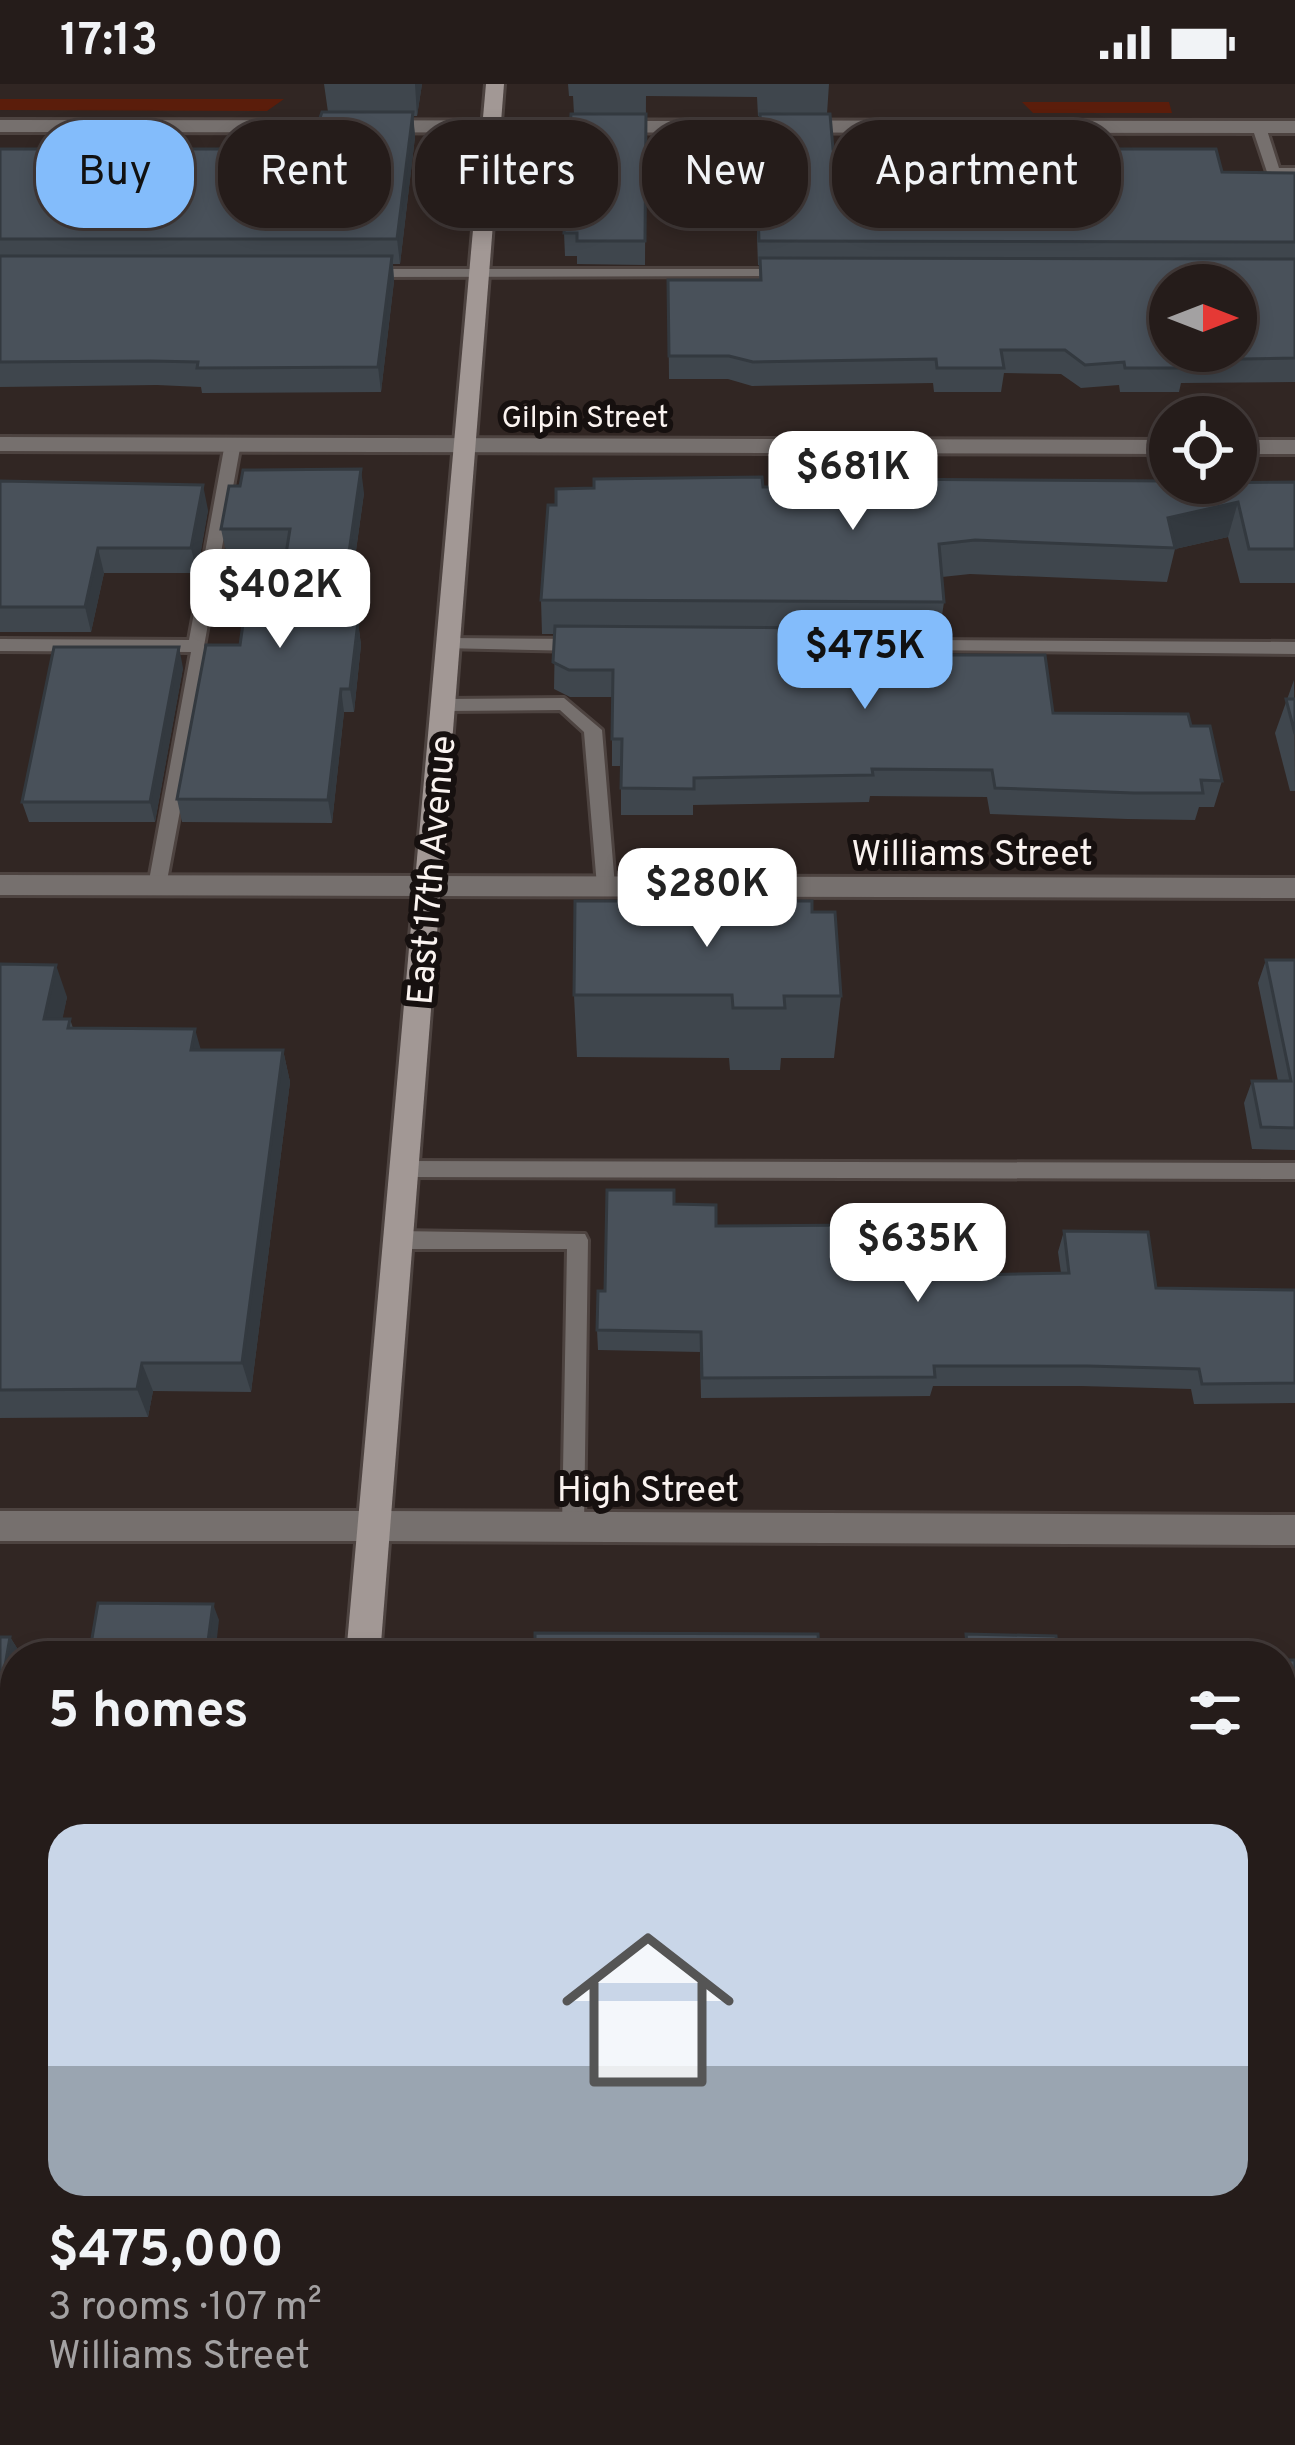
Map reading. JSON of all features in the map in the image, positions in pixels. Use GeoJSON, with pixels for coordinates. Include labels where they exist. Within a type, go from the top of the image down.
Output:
{"type":"FeatureCollection","features":[{"type":"Feature","properties":{"kind":"main road","name":"East 17th Avenue"},"geometry":{"type":"LineString","coordinates":[[492,120],[495,84]]}},
{"type":"Feature","properties":{"kind":"main road","name":"East 17th Avenue"},"geometry":{"type":"LineString","coordinates":[[364,1641],[483,228]]}},
{"type":"Feature","properties":{"kind":"street"},"geometry":{"type":"LineString","coordinates":[[0,126],[415,126]]}},
{"type":"Feature","properties":{"kind":"street"},"geometry":{"type":"LineString","coordinates":[[618,126],[1295,128]]}},
{"type":"Feature","properties":{"kind":"street","name":"Gilpin Street"},"geometry":{"type":"LineString","coordinates":[[0,444],[1149,447]]}},
{"type":"Feature","properties":{"kind":"street"},"geometry":{"type":"LineString","coordinates":[[1257,447],[1295,447]]}},
{"type":"Feature","properties":{"kind":"street","name":"Williams Street"},"geometry":{"type":"LineString","coordinates":[[0,885],[1295,888]]}},
{"type":"Feature","properties":{"kind":"street","name":"High Street"},"geometry":{"type":"LineString","coordinates":[[0,1526],[1295,1530]]}},
{"type":"Feature","properties":{"kind":"lane"},"geometry":{"type":"LineString","coordinates":[[1259,128],[1273,172],[1295,172]]}},
{"type":"Feature","properties":{"kind":"lane"},"geometry":{"type":"LineString","coordinates":[[340,273],[798,273]]}},
{"type":"Feature","properties":{"kind":"lane"},"geometry":{"type":"LineString","coordinates":[[157,886],[201,655],[196,646],[232,443]]}},
{"type":"Feature","properties":{"kind":"lane"},"geometry":{"type":"LineString","coordinates":[[448,644],[610,645]]}},
{"type":"Feature","properties":{"kind":"lane"},"geometry":{"type":"LineString","coordinates":[[0,645],[196,646]]}},
{"type":"Feature","properties":{"kind":"lane"},"geometry":{"type":"LineString","coordinates":[[897,646],[1295,648]]}},
{"type":"Feature","properties":{"kind":"lane"},"geometry":{"type":"LineString","coordinates":[[445,705],[563,704],[593,730],[606,886]]}},
{"type":"Feature","properties":{"kind":"lane"},"geometry":{"type":"LineString","coordinates":[[404,1169],[1295,1171]]}},
{"type":"Feature","properties":{"kind":"lane"},"geometry":{"type":"LineString","coordinates":[[398,1240],[578,1240],[573,1527]]}},
{"type":"Feature","properties":{"kind":"shaded area"},"geometry":{"type":"Polygon","coordinates":[[[0,99],[284,99],[267,111],[0,110],[0,99]]]}},
{"type":"Feature","properties":{"kind":"shaded area"},"geometry":{"type":"Polygon","coordinates":[[[1022,102],[1169,102],[1172,113],[1033,113],[1022,102]]]}},
{"type":"Feature","properties":{"kind":"building"},"geometry":{"type":"Polygon","coordinates":[[[322,112],[413,112],[397,239],[0,239],[0,149],[36,149],[36,228],[194,228],[194,149],[218,149],[218,228],[391,228],[391,120],[319,120],[322,112]]]}},
{"type":"Feature","properties":{"kind":"building"},"geometry":{"type":"Polygon","coordinates":[[[571,114],[646,114],[642,120],[645,241],[577,241],[577,233],[564,233],[564,228],[618,228],[618,120],[571,120],[571,114]]]}},
{"type":"Feature","properties":{"kind":"building"},"geometry":{"type":"Polygon","coordinates":[[[760,114],[830,114],[832,228],[1121,228],[1121,149],[1216,149],[1222,172],[1295,173],[1295,242],[759,241],[759,228],[808,228],[808,120],[760,120],[760,114]]]}},
{"type":"Feature","properties":{"kind":"building"},"geometry":{"type":"Polygon","coordinates":[[[0,256],[392,256],[378,367],[0,362],[0,256]]]}},
{"type":"Feature","properties":{"kind":"building"},"geometry":{"type":"Polygon","coordinates":[[[760,258],[1295,259],[1295,358],[1257,359],[1257,264],[1149,264],[1149,368],[1125,368],[1124,362],[1085,365],[1065,350],[1001,350],[1004,368],[937,368],[936,359],[753,362],[729,356],[669,356],[668,280],[761,280],[760,258]]]}},
{"type":"Feature","properties":{"kind":"building"},"geometry":{"type":"Polygon","coordinates":[[[361,469],[339,622],[358,622],[350,689],[341,689],[328,800],[177,799],[206,645],[240,645],[244,617],[276,617],[290,529],[221,529],[229,486],[240,486],[243,470],[361,469]]]}},
{"type":"Feature","properties":{"kind":"building"},"geometry":{"type":"Polygon","coordinates":[[[762,477],[763,487],[864,486],[863,479],[1149,481],[1149,504],[1229,504],[1168,518],[1175,548],[975,540],[939,544],[944,602],[541,600],[548,505],[556,505],[556,489],[594,488],[594,479],[762,477]]]}},
{"type":"Feature","properties":{"kind":"building"},"geometry":{"type":"Polygon","coordinates":[[[0,481],[203,485],[191,548],[98,548],[85,607],[0,607],[0,481]]]}},
{"type":"Feature","properties":{"kind":"building"},"geometry":{"type":"Polygon","coordinates":[[[1257,482],[1295,482],[1295,549],[1249,549],[1238,504],[1257,504],[1257,482]]]}},
{"type":"Feature","properties":{"kind":"building"},"geometry":{"type":"Polygon","coordinates":[[[555,626],[945,629],[948,655],[1045,655],[1053,713],[1188,714],[1191,726],[1210,726],[1222,781],[1201,780],[1203,793],[1134,793],[995,788],[992,770],[872,769],[873,775],[694,778],[694,789],[621,788],[622,739],[612,739],[613,670],[569,670],[553,662],[555,626]]]}},
{"type":"Feature","properties":{"kind":"building"},"geometry":{"type":"Polygon","coordinates":[[[54,647],[179,647],[150,802],[22,802],[54,647]]]}},
{"type":"Feature","properties":{"kind":"building"},"geometry":{"type":"Polygon","coordinates":[[[1286,699],[1295,699],[1295,734],[1286,699]]]}},
{"type":"Feature","properties":{"kind":"building"},"geometry":{"type":"Polygon","coordinates":[[[575,901],[812,901],[812,912],[835,912],[841,996],[784,996],[785,1008],[733,1008],[732,995],[574,995],[575,901]]]}},
{"type":"Feature","properties":{"kind":"building"},"geometry":{"type":"Polygon","coordinates":[[[1266,960],[1295,960],[1295,1128],[1261,1127],[1252,1081],[1291,1081],[1266,960]]]}},
{"type":"Feature","properties":{"kind":"building"},"geometry":{"type":"Polygon","coordinates":[[[0,964],[56,965],[44,1019],[70,1019],[68,1028],[195,1029],[191,1050],[283,1050],[242,1363],[142,1363],[137,1389],[0,1390],[0,964]]]}},
{"type":"Feature","properties":{"kind":"building"},"geometry":{"type":"Polygon","coordinates":[[[607,1190],[674,1190],[674,1204],[716,1205],[716,1226],[864,1225],[868,1277],[1069,1273],[1064,1231],[1148,1232],[1156,1288],[1295,1290],[1295,1383],[1202,1384],[1199,1369],[1088,1366],[934,1366],[935,1377],[702,1378],[701,1332],[597,1330],[598,1291],[605,1291],[607,1190]]]}},
{"type":"Feature","properties":{"kind":"building"},"geometry":{"type":"Polygon","coordinates":[[[98,1603],[213,1604],[208,1641],[92,1641],[98,1603]]]}},
{"type":"Feature","properties":{"kind":"building"},"geometry":{"type":"Polygon","coordinates":[[[535,1633],[818,1634],[818,1641],[535,1641],[535,1633]]]}},
{"type":"Feature","properties":{"kind":"building"},"geometry":{"type":"Polygon","coordinates":[[[966,1634],[1056,1636],[1056,1641],[967,1641],[966,1634]]]}}]}
